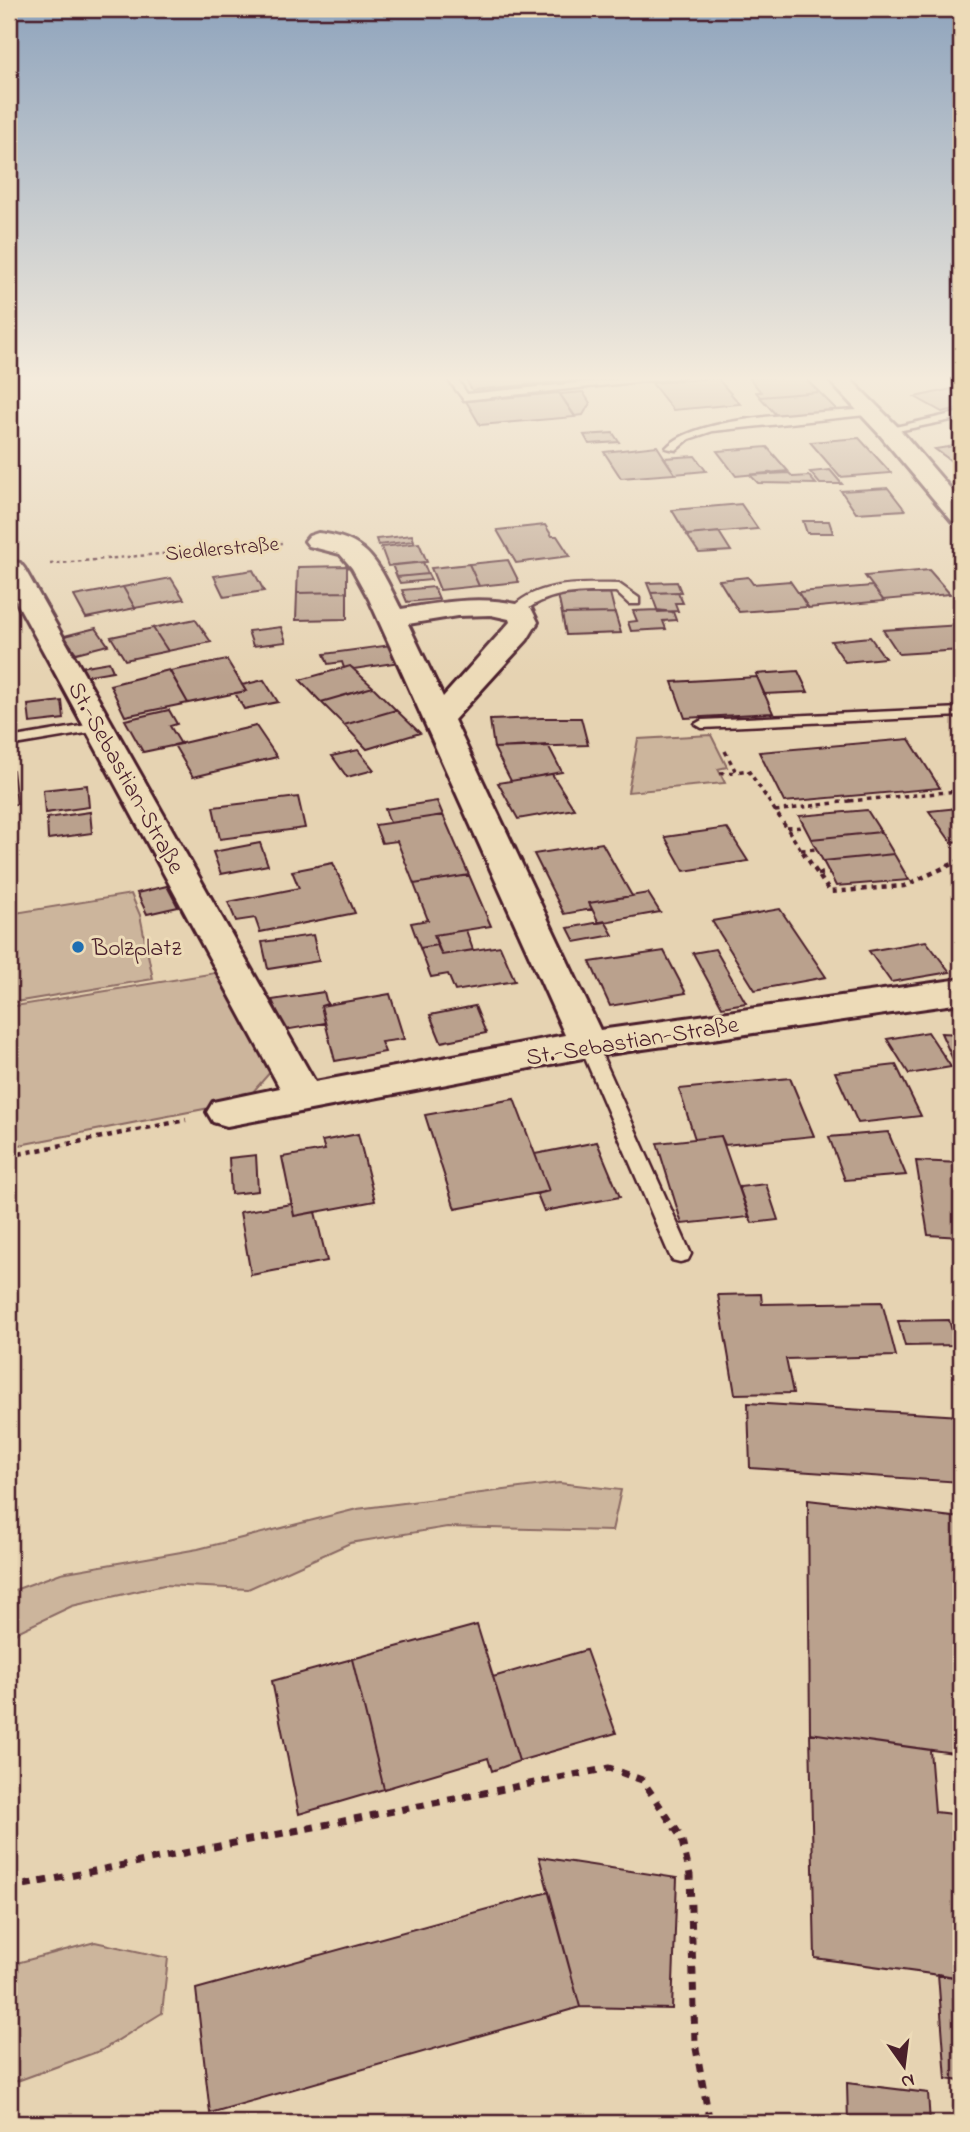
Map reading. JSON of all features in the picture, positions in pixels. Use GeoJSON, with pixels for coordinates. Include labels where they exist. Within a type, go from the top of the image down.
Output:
{"type":"FeatureCollection","features":[{"type":"Feature","properties":{"kind":"street"},"geometry":{"type":"LineString","coordinates":[[928,476],[961,516]]}},
{"type":"Feature","properties":{"kind":"street"},"geometry":{"type":"LineString","coordinates":[[318,541],[341,544],[350,549],[360,560],[392,618],[588,1044]]}},
{"type":"Feature","properties":{"kind":"street","name":"St.-Sebastian-Straße"},"geometry":{"type":"LineString","coordinates":[[11,568],[304,1097]]}},
{"type":"Feature","properties":{"kind":"street"},"geometry":{"type":"LineString","coordinates":[[392,618],[490,607],[521,614],[524,622],[517,634],[439,718]]}},
{"type":"Feature","properties":{"kind":"street","name":"St.-Sebastian-Straße"},"geometry":{"type":"LineString","coordinates":[[226,1112],[588,1044],[961,991]]}},
{"type":"Feature","properties":{"kind":"lane"},"geometry":{"type":"LineString","coordinates":[[516,611],[529,597],[551,590],[619,588],[634,601]]}},
{"type":"Feature","properties":{"kind":"lane"},"geometry":{"type":"LineString","coordinates":[[702,724],[961,712]]}},
{"type":"Feature","properties":{"kind":"lane"},"geometry":{"type":"LineString","coordinates":[[9,742],[99,727]]}},
{"type":"Feature","properties":{"kind":"lane"},"geometry":{"type":"LineString","coordinates":[[588,1044],[680,1254]]}},
{"type":"Feature","properties":{"kind":"path","name":"Siedlerstraße"},"geometry":{"type":"LineString","coordinates":[[11,568],[318,541]]}},
{"type":"Feature","properties":{"kind":"path"},"geometry":{"type":"LineString","coordinates":[[720,741],[736,772]]}},
{"type":"Feature","properties":{"kind":"path"},"geometry":{"type":"LineString","coordinates":[[720,773],[748,770],[830,892],[904,886],[961,860]]}},
{"type":"Feature","properties":{"kind":"path"},"geometry":{"type":"LineString","coordinates":[[775,811],[961,790]]}},
{"type":"Feature","properties":{"kind":"path"},"geometry":{"type":"LineString","coordinates":[[846,796],[849,802]]}},
{"type":"Feature","properties":{"kind":"path"},"geometry":{"type":"LineString","coordinates":[[786,828],[804,827]]}},
{"type":"Feature","properties":{"kind":"path"},"geometry":{"type":"LineString","coordinates":[[801,850],[817,849]]}},
{"type":"Feature","properties":{"kind":"path"},"geometry":{"type":"LineString","coordinates":[[817,874],[830,873]]}},
{"type":"Feature","properties":{"kind":"path"},"geometry":{"type":"LineString","coordinates":[[9,1156],[226,1112]]}},
{"type":"Feature","properties":{"kind":"path"},"geometry":{"type":"LineString","coordinates":[[9,1888],[609,1768],[642,1780],[681,1837],[690,1875],[695,2043],[710,2123]]}},
{"type":"Feature","properties":{"kind":"shaded area"},"geometry":{"type":"Polygon","coordinates":[[[711,735],[727,767],[718,769],[725,783],[628,792],[638,739],[711,735]]]}},
{"type":"Feature","properties":{"kind":"shaded area","name":"Bolzplatz"},"geometry":{"type":"Polygon","coordinates":[[[131,894],[140,915],[153,979],[9,1003],[9,914],[131,894]]]}},
{"type":"Feature","properties":{"kind":"shaded area"},"geometry":{"type":"Polygon","coordinates":[[[221,972],[272,1070],[245,1101],[9,1147],[9,1007],[221,972]]]}},
{"type":"Feature","properties":{"kind":"shaded area"},"geometry":{"type":"Polygon","coordinates":[[[559,1483],[621,1490],[612,1531],[447,1527],[350,1543],[248,1589],[164,1585],[72,1606],[9,1636],[9,1592],[61,1573],[198,1549],[357,1509],[559,1483]]]}},
{"type":"Feature","properties":{"kind":"shaded area"},"geometry":{"type":"Polygon","coordinates":[[[95,1942],[168,1958],[162,2013],[102,2050],[9,2084],[9,1965],[95,1942]]]}},
{"type":"Feature","properties":{"kind":"building"},"geometry":{"type":"Polygon","coordinates":[[[751,476],[809,476],[816,484],[758,483],[751,476]]]}},
{"type":"Feature","properties":{"kind":"building"},"geometry":{"type":"Polygon","coordinates":[[[814,476],[836,476],[842,484],[820,484],[814,476]]]}},
{"type":"Feature","properties":{"kind":"building"},"geometry":{"type":"Polygon","coordinates":[[[888,488],[905,510],[856,513],[841,491],[888,488]]]}},
{"type":"Feature","properties":{"kind":"building"},"geometry":{"type":"Polygon","coordinates":[[[741,504],[758,529],[687,535],[672,510],[741,504]]]}},
{"type":"Feature","properties":{"kind":"building"},"geometry":{"type":"Polygon","coordinates":[[[803,521],[829,521],[833,533],[807,533],[803,521]]]}},
{"type":"Feature","properties":{"kind":"building"},"geometry":{"type":"Polygon","coordinates":[[[545,525],[552,536],[557,536],[570,556],[516,563],[497,530],[545,525]]]}},
{"type":"Feature","properties":{"kind":"building"},"geometry":{"type":"Polygon","coordinates":[[[719,532],[731,551],[699,553],[687,535],[719,532]]]}},
{"type":"Feature","properties":{"kind":"building"},"geometry":{"type":"Polygon","coordinates":[[[412,535],[414,541],[378,545],[376,539],[412,535]]]}},
{"type":"Feature","properties":{"kind":"building"},"geometry":{"type":"Polygon","coordinates":[[[419,543],[427,562],[388,566],[381,547],[419,543]]]}},
{"type":"Feature","properties":{"kind":"building"},"geometry":{"type":"Polygon","coordinates":[[[508,560],[519,582],[479,586],[469,564],[508,560]]]}},
{"type":"Feature","properties":{"kind":"building"},"geometry":{"type":"Polygon","coordinates":[[[423,562],[428,574],[397,577],[392,565],[423,562]]]}},
{"type":"Feature","properties":{"kind":"building"},"geometry":{"type":"Polygon","coordinates":[[[469,564],[479,586],[440,590],[431,568],[469,564]]]}},
{"type":"Feature","properties":{"kind":"building"},"geometry":{"type":"Polygon","coordinates":[[[347,566],[347,592],[297,593],[298,567],[347,566]]]}},
{"type":"Feature","properties":{"kind":"building"},"geometry":{"type":"Polygon","coordinates":[[[253,570],[264,591],[224,597],[214,576],[253,570]]]}},
{"type":"Feature","properties":{"kind":"building"},"geometry":{"type":"Polygon","coordinates":[[[929,570],[950,594],[883,600],[865,576],[929,570]]]}},
{"type":"Feature","properties":{"kind":"building"},"geometry":{"type":"Polygon","coordinates":[[[428,574],[431,580],[400,583],[397,577],[428,574]]]}},
{"type":"Feature","properties":{"kind":"building"},"geometry":{"type":"Polygon","coordinates":[[[748,577],[753,584],[790,581],[808,607],[739,612],[719,580],[748,577]]]}},
{"type":"Feature","properties":{"kind":"building"},"geometry":{"type":"Polygon","coordinates":[[[171,578],[184,599],[135,608],[123,587],[171,578]]]}},
{"type":"Feature","properties":{"kind":"building"},"geometry":{"type":"Polygon","coordinates":[[[677,582],[681,592],[651,593],[647,583],[677,582]]]}},
{"type":"Feature","properties":{"kind":"building"},"geometry":{"type":"Polygon","coordinates":[[[872,586],[884,601],[808,608],[798,592],[872,586]]]}},
{"type":"Feature","properties":{"kind":"building"},"geometry":{"type":"Polygon","coordinates":[[[123,587],[135,608],[86,618],[74,596],[123,587]]]}},
{"type":"Feature","properties":{"kind":"building"},"geometry":{"type":"Polygon","coordinates":[[[434,587],[439,599],[407,602],[402,590],[434,587]]]}},
{"type":"Feature","properties":{"kind":"building"},"geometry":{"type":"Polygon","coordinates":[[[347,592],[347,619],[296,620],[297,593],[347,592]]]}},
{"type":"Feature","properties":{"kind":"building"},"geometry":{"type":"Polygon","coordinates":[[[678,592],[683,603],[675,603],[678,611],[658,612],[651,593],[678,592]]]}},
{"type":"Feature","properties":{"kind":"building"},"geometry":{"type":"Polygon","coordinates":[[[610,593],[615,613],[562,614],[558,595],[610,593]]]}},
{"type":"Feature","properties":{"kind":"building"},"geometry":{"type":"Polygon","coordinates":[[[633,611],[673,612],[676,620],[663,621],[666,629],[631,631],[628,622],[637,621],[633,611]]]}},
{"type":"Feature","properties":{"kind":"building"},"geometry":{"type":"Polygon","coordinates":[[[615,613],[621,633],[566,635],[562,614],[615,613]]]}},
{"type":"Feature","properties":{"kind":"building"},"geometry":{"type":"Polygon","coordinates":[[[195,619],[211,642],[168,651],[153,628],[195,619]]]}},
{"type":"Feature","properties":{"kind":"building"},"geometry":{"type":"Polygon","coordinates":[[[961,625],[961,650],[899,654],[883,630],[961,625]]]}},
{"type":"Feature","properties":{"kind":"building"},"geometry":{"type":"Polygon","coordinates":[[[281,627],[286,642],[253,646],[248,631],[281,627]]]}},
{"type":"Feature","properties":{"kind":"building"},"geometry":{"type":"Polygon","coordinates":[[[96,628],[108,645],[76,653],[64,636],[96,628]]]}},
{"type":"Feature","properties":{"kind":"building"},"geometry":{"type":"Polygon","coordinates":[[[153,628],[168,651],[125,660],[111,637],[153,628]]]}},
{"type":"Feature","properties":{"kind":"building"},"geometry":{"type":"Polygon","coordinates":[[[870,637],[885,658],[845,662],[831,641],[870,637]]]}},
{"type":"Feature","properties":{"kind":"building"},"geometry":{"type":"Polygon","coordinates":[[[391,645],[400,662],[344,668],[342,662],[328,664],[324,654],[391,645]]]}},
{"type":"Feature","properties":{"kind":"building"},"geometry":{"type":"Polygon","coordinates":[[[227,660],[246,691],[188,703],[170,671],[227,660]]]}},
{"type":"Feature","properties":{"kind":"building"},"geometry":{"type":"Polygon","coordinates":[[[109,662],[113,671],[84,676],[80,667],[109,662]]]}},
{"type":"Feature","properties":{"kind":"building"},"geometry":{"type":"Polygon","coordinates":[[[350,666],[373,687],[321,702],[300,680],[350,666]]]}},
{"type":"Feature","properties":{"kind":"building"},"geometry":{"type":"Polygon","coordinates":[[[169,670],[188,703],[125,716],[110,685],[169,670]]]}},
{"type":"Feature","properties":{"kind":"building"},"geometry":{"type":"Polygon","coordinates":[[[798,671],[808,692],[764,694],[756,674],[798,671]]]}},
{"type":"Feature","properties":{"kind":"building"},"geometry":{"type":"Polygon","coordinates":[[[757,677],[773,713],[685,718],[672,682],[757,677]]]}},
{"type":"Feature","properties":{"kind":"building"},"geometry":{"type":"Polygon","coordinates":[[[264,680],[278,702],[244,709],[235,693],[246,691],[242,685],[264,680]]]}},
{"type":"Feature","properties":{"kind":"building"},"geometry":{"type":"Polygon","coordinates":[[[373,687],[396,710],[344,725],[321,702],[373,687]]]}},
{"type":"Feature","properties":{"kind":"building"},"geometry":{"type":"Polygon","coordinates":[[[62,701],[64,719],[30,723],[28,705],[62,701]]]}},
{"type":"Feature","properties":{"kind":"building"},"geometry":{"type":"Polygon","coordinates":[[[169,710],[177,724],[170,726],[181,744],[143,752],[125,720],[169,710]]]}},
{"type":"Feature","properties":{"kind":"building"},"geometry":{"type":"Polygon","coordinates":[[[396,710],[420,733],[367,749],[344,725],[396,710]]]}},
{"type":"Feature","properties":{"kind":"building"},"geometry":{"type":"Polygon","coordinates":[[[581,718],[588,745],[494,748],[490,720],[581,718]]]}},
{"type":"Feature","properties":{"kind":"building"},"geometry":{"type":"Polygon","coordinates":[[[256,726],[277,757],[193,777],[174,745],[256,726]]]}},
{"type":"Feature","properties":{"kind":"building"},"geometry":{"type":"Polygon","coordinates":[[[909,739],[940,788],[784,802],[759,752],[909,739]]]}},
{"type":"Feature","properties":{"kind":"building"},"geometry":{"type":"Polygon","coordinates":[[[548,745],[562,772],[511,781],[494,748],[548,745]]]}},
{"type":"Feature","properties":{"kind":"building"},"geometry":{"type":"Polygon","coordinates":[[[358,750],[374,770],[347,777],[332,756],[358,750]]]}},
{"type":"Feature","properties":{"kind":"building"},"geometry":{"type":"Polygon","coordinates":[[[9,770],[13,770],[17,804],[9,805],[9,770]]]}},
{"type":"Feature","properties":{"kind":"building"},"geometry":{"type":"Polygon","coordinates":[[[552,774],[574,809],[518,819],[498,783],[552,774]]]}},
{"type":"Feature","properties":{"kind":"building"},"geometry":{"type":"Polygon","coordinates":[[[87,785],[89,807],[45,813],[43,790],[87,785]]]}},
{"type":"Feature","properties":{"kind":"building"},"geometry":{"type":"Polygon","coordinates":[[[298,797],[305,828],[220,839],[213,807],[298,797]]]}},
{"type":"Feature","properties":{"kind":"building"},"geometry":{"type":"Polygon","coordinates":[[[437,801],[443,815],[390,823],[385,809],[437,801]]]}},
{"type":"Feature","properties":{"kind":"building"},"geometry":{"type":"Polygon","coordinates":[[[958,808],[961,813],[961,841],[951,842],[929,811],[958,808]]]}},
{"type":"Feature","properties":{"kind":"building"},"geometry":{"type":"Polygon","coordinates":[[[867,810],[881,832],[811,839],[799,816],[867,810]]]}},
{"type":"Feature","properties":{"kind":"building"},"geometry":{"type":"Polygon","coordinates":[[[90,812],[92,833],[48,839],[47,818],[90,812]]]}},
{"type":"Feature","properties":{"kind":"building"},"geometry":{"type":"Polygon","coordinates":[[[443,815],[469,875],[414,884],[397,841],[382,843],[375,825],[443,815]]]}},
{"type":"Feature","properties":{"kind":"building"},"geometry":{"type":"Polygon","coordinates":[[[727,828],[748,861],[684,871],[665,837],[727,828]]]}},
{"type":"Feature","properties":{"kind":"building"},"geometry":{"type":"Polygon","coordinates":[[[881,832],[894,854],[823,861],[811,839],[881,832]]]}},
{"type":"Feature","properties":{"kind":"building"},"geometry":{"type":"Polygon","coordinates":[[[260,843],[268,865],[221,874],[213,852],[260,843]]]}},
{"type":"Feature","properties":{"kind":"building"},"geometry":{"type":"Polygon","coordinates":[[[602,843],[632,896],[589,903],[592,909],[564,914],[534,854],[602,843]]]}},
{"type":"Feature","properties":{"kind":"building"},"geometry":{"type":"Polygon","coordinates":[[[894,854],[909,880],[836,886],[823,861],[894,854]]]}},
{"type":"Feature","properties":{"kind":"building"},"geometry":{"type":"Polygon","coordinates":[[[333,863],[355,913],[260,932],[255,918],[236,921],[228,902],[299,888],[292,871],[333,863]]]}},
{"type":"Feature","properties":{"kind":"building"},"geometry":{"type":"Polygon","coordinates":[[[469,875],[491,926],[434,935],[437,945],[420,948],[411,923],[428,920],[414,884],[469,875]]]}},
{"type":"Feature","properties":{"kind":"building"},"geometry":{"type":"Polygon","coordinates":[[[167,886],[178,907],[147,914],[137,893],[167,886]]]}},
{"type":"Feature","properties":{"kind":"building"},"geometry":{"type":"Polygon","coordinates":[[[648,893],[660,912],[599,923],[589,903],[648,893]]]}},
{"type":"Feature","properties":{"kind":"building"},"geometry":{"type":"Polygon","coordinates":[[[780,909],[826,977],[755,990],[712,921],[780,909]]]}},
{"type":"Feature","properties":{"kind":"building"},"geometry":{"type":"Polygon","coordinates":[[[605,921],[613,935],[575,942],[568,928],[605,921]]]}},
{"type":"Feature","properties":{"kind":"building"},"geometry":{"type":"Polygon","coordinates":[[[466,930],[473,950],[442,955],[434,935],[466,930]]]}},
{"type":"Feature","properties":{"kind":"building"},"geometry":{"type":"Polygon","coordinates":[[[313,935],[319,961],[268,969],[262,942],[313,935]]]}},
{"type":"Feature","properties":{"kind":"building"},"geometry":{"type":"Polygon","coordinates":[[[926,941],[950,972],[891,982],[869,951],[926,941]]]}},
{"type":"Feature","properties":{"kind":"building"},"geometry":{"type":"Polygon","coordinates":[[[437,945],[442,955],[500,946],[515,981],[455,991],[448,974],[431,977],[420,948],[437,945]]]}},
{"type":"Feature","properties":{"kind":"building"},"geometry":{"type":"Polygon","coordinates":[[[715,949],[746,1003],[722,1007],[693,953],[715,949]]]}},
{"type":"Feature","properties":{"kind":"building"},"geometry":{"type":"Polygon","coordinates":[[[664,951],[686,993],[610,1006],[590,962],[664,951]]]}},
{"type":"Feature","properties":{"kind":"building"},"geometry":{"type":"Polygon","coordinates":[[[324,992],[327,1004],[321,1006],[325,1023],[285,1030],[272,1000],[324,992]]]}},
{"type":"Feature","properties":{"kind":"building"},"geometry":{"type":"Polygon","coordinates":[[[390,994],[404,1039],[381,1042],[385,1052],[335,1061],[321,1006],[390,994]]]}},
{"type":"Feature","properties":{"kind":"building"},"geometry":{"type":"Polygon","coordinates":[[[475,1006],[486,1033],[441,1042],[430,1015],[475,1006]]]}},
{"type":"Feature","properties":{"kind":"building"},"geometry":{"type":"Polygon","coordinates":[[[928,1032],[951,1067],[909,1074],[887,1039],[928,1032]]]}},
{"type":"Feature","properties":{"kind":"building"},"geometry":{"type":"Polygon","coordinates":[[[941,1033],[961,1034],[961,1064],[955,1064],[941,1033]]]}},
{"type":"Feature","properties":{"kind":"building"},"geometry":{"type":"Polygon","coordinates":[[[896,1065],[921,1116],[858,1123],[835,1072],[896,1065]]]}},
{"type":"Feature","properties":{"kind":"building"},"geometry":{"type":"Polygon","coordinates":[[[790,1078],[814,1136],[725,1145],[721,1136],[695,1139],[679,1089],[790,1078]]]}},
{"type":"Feature","properties":{"kind":"building"},"geometry":{"type":"Polygon","coordinates":[[[514,1099],[549,1191],[455,1209],[425,1115],[514,1099]]]}},
{"type":"Feature","properties":{"kind":"building"},"geometry":{"type":"Polygon","coordinates":[[[888,1132],[906,1175],[845,1180],[829,1137],[888,1132]]]}},
{"type":"Feature","properties":{"kind":"building"},"geometry":{"type":"Polygon","coordinates":[[[358,1134],[375,1201],[294,1216],[282,1157],[325,1150],[322,1141],[358,1134]]]}},
{"type":"Feature","properties":{"kind":"building"},"geometry":{"type":"Polygon","coordinates":[[[721,1136],[749,1217],[682,1224],[657,1143],[721,1136]]]}},
{"type":"Feature","properties":{"kind":"building"},"geometry":{"type":"Polygon","coordinates":[[[597,1142],[620,1197],[544,1211],[537,1194],[549,1191],[535,1154],[597,1142]]]}},
{"type":"Feature","properties":{"kind":"building"},"geometry":{"type":"Polygon","coordinates":[[[256,1155],[258,1191],[231,1194],[229,1158],[256,1155]]]}},
{"type":"Feature","properties":{"kind":"building"},"geometry":{"type":"Polygon","coordinates":[[[916,1161],[961,1163],[961,1237],[928,1235],[916,1161]]]}},
{"type":"Feature","properties":{"kind":"building"},"geometry":{"type":"Polygon","coordinates":[[[766,1184],[778,1220],[752,1223],[739,1187],[766,1184]]]}},
{"type":"Feature","properties":{"kind":"building"},"geometry":{"type":"Polygon","coordinates":[[[292,1204],[294,1216],[315,1212],[327,1261],[251,1275],[240,1212],[292,1204]]]}},
{"type":"Feature","properties":{"kind":"building"},"geometry":{"type":"Polygon","coordinates":[[[761,1294],[762,1304],[882,1302],[896,1356],[786,1359],[793,1393],[735,1394],[718,1295],[761,1294]]]}},
{"type":"Feature","properties":{"kind":"building"},"geometry":{"type":"Polygon","coordinates":[[[949,1320],[956,1345],[905,1346],[898,1321],[949,1320]]]}},
{"type":"Feature","properties":{"kind":"building"},"geometry":{"type":"Polygon","coordinates":[[[748,1403],[961,1416],[961,1482],[750,1468],[748,1403]]]}},
{"type":"Feature","properties":{"kind":"building"},"geometry":{"type":"Polygon","coordinates":[[[808,1500],[961,1518],[961,1754],[810,1733],[808,1500]]]}},
{"type":"Feature","properties":{"kind":"building"},"geometry":{"type":"Polygon","coordinates":[[[477,1625],[519,1761],[492,1771],[488,1758],[384,1789],[352,1659],[477,1625]]]}},
{"type":"Feature","properties":{"kind":"building"},"geometry":{"type":"Polygon","coordinates":[[[586,1650],[616,1733],[519,1761],[493,1677],[586,1650]]]}},
{"type":"Feature","properties":{"kind":"building"},"geometry":{"type":"Polygon","coordinates":[[[352,1659],[384,1789],[299,1814],[272,1681],[352,1659]]]}},
{"type":"Feature","properties":{"kind":"building"},"geometry":{"type":"Polygon","coordinates":[[[810,1733],[930,1750],[935,1812],[961,1815],[961,1978],[815,1958],[810,1733]]]}},
{"type":"Feature","properties":{"kind":"building"},"geometry":{"type":"Polygon","coordinates":[[[539,1857],[677,1878],[672,2009],[580,2007],[539,1857]]]}},
{"type":"Feature","properties":{"kind":"building"},"geometry":{"type":"Polygon","coordinates":[[[549,1892],[580,2007],[210,2113],[196,1989],[549,1892]]]}},
{"type":"Feature","properties":{"kind":"building"},"geometry":{"type":"Polygon","coordinates":[[[938,1974],[961,1978],[961,2081],[946,2079],[938,1974]]]}},
{"type":"Feature","properties":{"kind":"building"},"geometry":{"type":"Polygon","coordinates":[[[847,2083],[928,2093],[930,2123],[848,2123],[847,2083]]]}},
{"type":"Feature","properties":{"kind":"place","name":"Bolzplatz"},"geometry":{"type":"Point","coordinates":[78,947]}}]}
